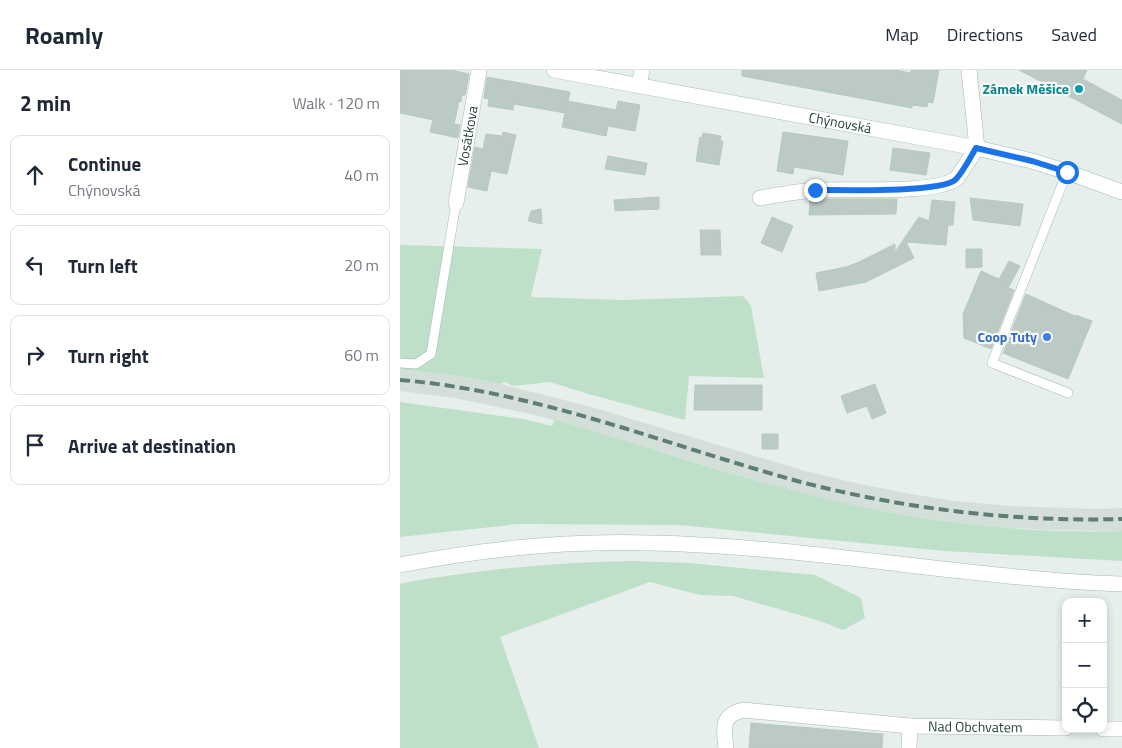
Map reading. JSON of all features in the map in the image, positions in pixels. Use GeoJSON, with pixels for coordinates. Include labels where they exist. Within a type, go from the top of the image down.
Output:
{"type":"FeatureCollection","features":[{"type":"Feature","properties":{"kind":"street","name":"Vosátkova"},"geometry":{"type":"LineString","coordinates":[[456,203],[480,70]]}},
{"type":"Feature","properties":{"kind":"street","name":"Chýnovská"},"geometry":{"type":"LineString","coordinates":[[554,70],[976,148],[1032,161],[1122,192]]}},
{"type":"Feature","properties":{"kind":"street"},"geometry":{"type":"LineString","coordinates":[[639,86],[642,70]]}},
{"type":"Feature","properties":{"kind":"street"},"geometry":{"type":"LineString","coordinates":[[760,198],[815,190],[918,189],[948,184],[957,178],[976,148],[969,70]]}},
{"type":"Feature","properties":{"kind":"street"},"geometry":{"type":"LineString","coordinates":[[400,565],[482,551],[592,543],[651,543],[835,557],[999,576],[1122,584]]}},
{"type":"Feature","properties":{"kind":"street"},"geometry":{"type":"LineString","coordinates":[[400,575],[445,560],[482,551]]}},
{"type":"Feature","properties":{"kind":"street","name":"Nad Obchvatem"},"geometry":{"type":"LineString","coordinates":[[726,748],[724,730],[726,722],[732,713],[743,710],[910,726],[1062,728]]}},
{"type":"Feature","properties":{"kind":"street"},"geometry":{"type":"LineString","coordinates":[[908,748],[910,726]]}},
{"type":"Feature","properties":{"kind":"street"},"geometry":{"type":"LineString","coordinates":[[1107,729],[1122,729]]}},
{"type":"Feature","properties":{"kind":"lane"},"geometry":{"type":"LineString","coordinates":[[1067,172],[992,363],[1068,393]]}},
{"type":"Feature","properties":{"kind":"lane"},"geometry":{"type":"LineString","coordinates":[[400,363],[416,364],[431,354],[456,203]]}},
{"type":"Feature","properties":{"kind":"shaded area"},"geometry":{"type":"Polygon","coordinates":[[[400,369],[458,376],[545,395],[805,471],[911,494],[955,501],[1010,506],[1122,508],[1122,531],[1009,528],[953,523],[855,506],[754,480],[539,416],[455,398],[400,391],[400,369]]]}},
{"type":"Feature","properties":{"kind":"green space"},"geometry":{"type":"Polygon","coordinates":[[[400,245],[542,249],[531,297],[622,300],[743,296],[751,306],[764,378],[689,376],[685,420],[550,382],[513,386],[505,382],[500,384],[458,376],[400,369],[400,245]]]}},
{"type":"Feature","properties":{"kind":"green space"},"geometry":{"type":"Polygon","coordinates":[[[400,402],[523,419],[552,426],[555,420],[768,484],[878,510],[959,523],[1000,527],[1040,530],[1122,531],[1122,561],[944,551],[679,525],[518,524],[400,537],[400,402]]]}},
{"type":"Feature","properties":{"kind":"green space"},"geometry":{"type":"Polygon","coordinates":[[[633,561],[689,563],[815,575],[861,598],[865,618],[843,630],[820,621],[733,596],[700,595],[650,582],[500,637],[539,748],[400,748],[400,584],[430,578],[504,569],[568,563],[633,561]]]}},
{"type":"Feature","properties":{"kind":"building"},"geometry":{"type":"Polygon","coordinates":[[[400,70],[451,70],[469,74],[465,95],[462,95],[461,102],[459,101],[454,124],[460,125],[458,138],[430,132],[433,120],[400,113],[400,70]]]}},
{"type":"Feature","properties":{"kind":"building"},"geometry":{"type":"Polygon","coordinates":[[[742,70],[895,70],[911,73],[911,70],[939,70],[933,103],[928,102],[927,107],[912,105],[912,108],[742,76],[742,70]]]}},
{"type":"Feature","properties":{"kind":"building","name":"Zámek Měšice"},"geometry":{"type":"Polygon","coordinates":[[[1019,70],[1087,70],[1083,79],[1122,100],[1122,124],[1019,70]]]}},
{"type":"Feature","properties":{"kind":"building"},"geometry":{"type":"Polygon","coordinates":[[[487,77],[570,92],[568,101],[616,110],[618,101],[640,105],[635,131],[608,126],[606,136],[562,127],[565,113],[514,104],[513,110],[488,106],[489,99],[484,98],[487,77]]]}},
{"type":"Feature","properties":{"kind":"building"},"geometry":{"type":"Polygon","coordinates":[[[503,132],[516,135],[507,174],[491,171],[487,191],[468,187],[475,147],[483,149],[486,134],[502,136],[503,132]]]}},
{"type":"Feature","properties":{"kind":"building"},"geometry":{"type":"Polygon","coordinates":[[[783,132],[848,141],[843,175],[794,167],[793,174],[777,171],[783,132]]]}},
{"type":"Feature","properties":{"kind":"building"},"geometry":{"type":"Polygon","coordinates":[[[703,133],[721,136],[720,141],[723,141],[719,165],[696,161],[700,137],[702,138],[703,133]]]}},
{"type":"Feature","properties":{"kind":"building"},"geometry":{"type":"Polygon","coordinates":[[[893,148],[930,153],[926,175],[890,170],[893,148]]]}},
{"type":"Feature","properties":{"kind":"building"},"geometry":{"type":"Polygon","coordinates":[[[608,156],[647,163],[645,175],[605,169],[608,156]]]}},
{"type":"Feature","properties":{"kind":"building"},"geometry":{"type":"Polygon","coordinates":[[[659,197],[659,209],[615,211],[614,200],[659,197]]]}},
{"type":"Feature","properties":{"kind":"building"},"geometry":{"type":"Polygon","coordinates":[[[970,198],[1023,204],[1020,226],[973,220],[970,198]]]}},
{"type":"Feature","properties":{"kind":"building"},"geometry":{"type":"Polygon","coordinates":[[[897,199],[896,214],[809,215],[810,200],[897,199]]]}},
{"type":"Feature","properties":{"kind":"building"},"geometry":{"type":"Polygon","coordinates":[[[932,200],[955,202],[953,225],[948,225],[946,245],[906,242],[914,258],[866,282],[819,291],[816,273],[846,267],[895,244],[895,252],[919,217],[929,221],[932,200]]]}},
{"type":"Feature","properties":{"kind":"building"},"geometry":{"type":"Polygon","coordinates":[[[541,209],[542,224],[528,221],[531,211],[541,209]]]}},
{"type":"Feature","properties":{"kind":"building"},"geometry":{"type":"Polygon","coordinates":[[[772,217],[793,226],[782,252],[761,243],[772,217]]]}},
{"type":"Feature","properties":{"kind":"building"},"geometry":{"type":"Polygon","coordinates":[[[700,230],[720,230],[721,255],[701,255],[700,230]]]}},
{"type":"Feature","properties":{"kind":"building"},"geometry":{"type":"Polygon","coordinates":[[[966,249],[982,249],[982,267],[966,268],[966,249]]]}},
{"type":"Feature","properties":{"kind":"building"},"geometry":{"type":"Polygon","coordinates":[[[1009,261],[1020,266],[1008,288],[1014,290],[991,349],[964,338],[963,314],[981,271],[999,279],[1009,261]]]}},
{"type":"Feature","properties":{"kind":"building","name":"Coop Tuty"},"geometry":{"type":"Polygon","coordinates":[[[1026,294],[1075,316],[1092,321],[1068,379],[1003,353],[1026,294]]]}},
{"type":"Feature","properties":{"kind":"building"},"geometry":{"type":"Polygon","coordinates":[[[875,384],[886,413],[872,419],[867,406],[847,413],[841,396],[875,384]]]}},
{"type":"Feature","properties":{"kind":"building"},"geometry":{"type":"Polygon","coordinates":[[[695,385],[762,385],[762,410],[694,410],[695,385]]]}},
{"type":"Feature","properties":{"kind":"building"},"geometry":{"type":"Polygon","coordinates":[[[762,434],[778,434],[778,449],[762,449],[762,434]]]}},
{"type":"Feature","properties":{"kind":"building"},"geometry":{"type":"Polygon","coordinates":[[[751,723],[883,734],[882,748],[749,748],[751,723]]]}},
{"type":"Feature","properties":{"kind":"railway"},"geometry":{"type":"LineString","coordinates":[[400,380],[451,386],[552,408],[751,468],[801,482],[880,500],[1000,516],[1122,519]]}},
{"type":"Feature","properties":{"kind":"place","name":"Zámek Měšice"},"geometry":{"type":"Point","coordinates":[1079,89]}},
{"type":"Feature","properties":{"kind":"place","name":"Coop Tuty"},"geometry":{"type":"Point","coordinates":[1047,337]}},
{"type":"Feature","properties":{"kind":"route"},"geometry":{"type":"LineString","coordinates":[[815,190],[918,189],[948,184],[957,178],[976,148],[1032,161],[1067,172]]}}]}
